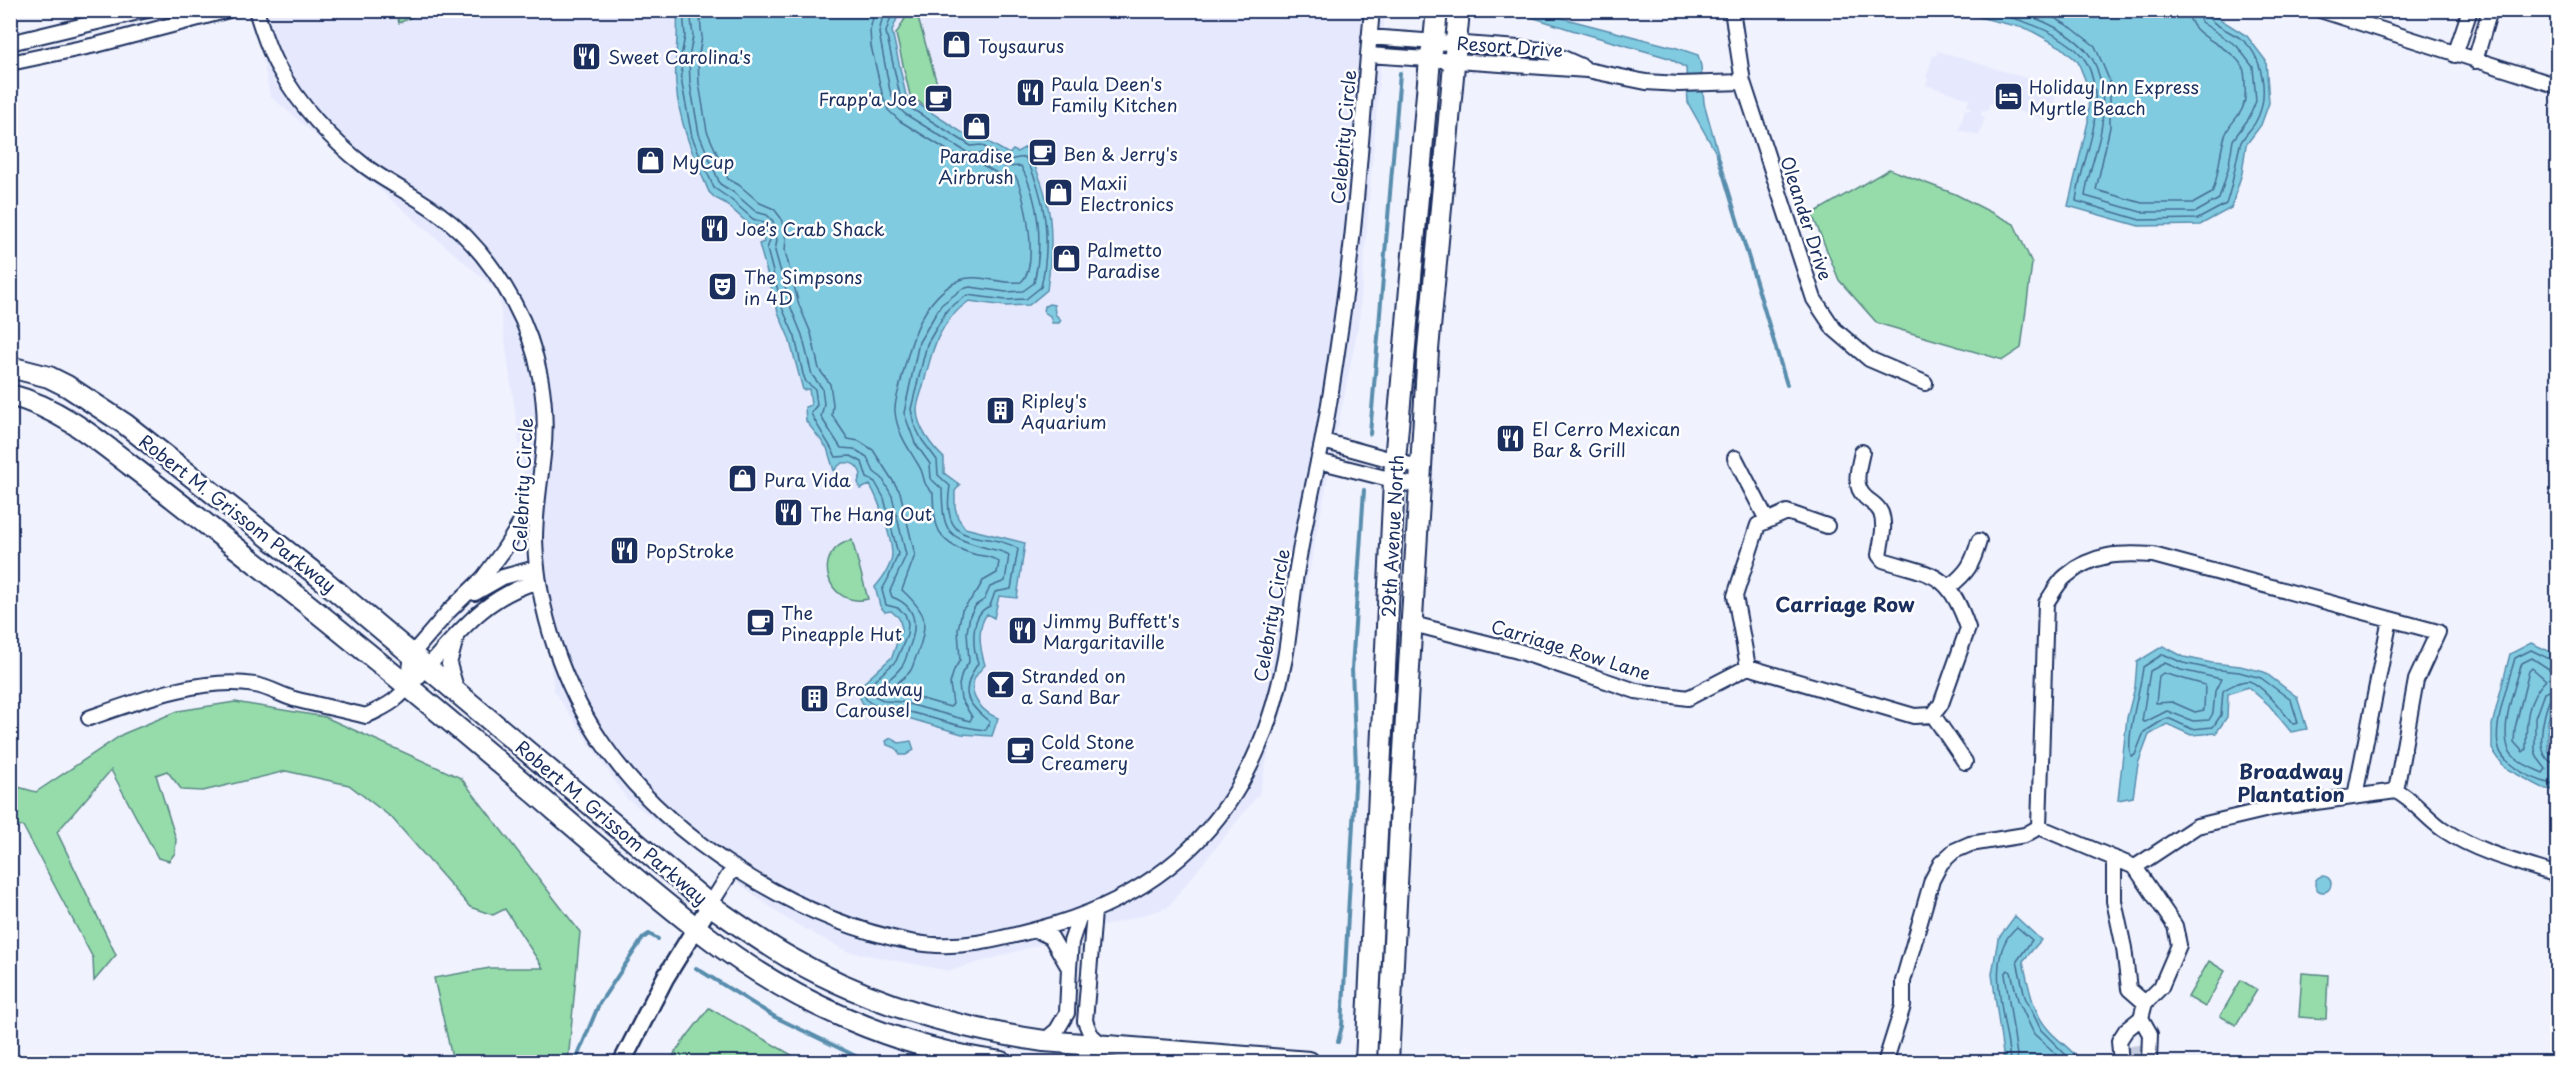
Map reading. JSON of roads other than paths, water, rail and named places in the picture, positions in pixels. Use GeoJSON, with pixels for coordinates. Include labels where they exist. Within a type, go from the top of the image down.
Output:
{"type":"FeatureCollection","features":[{"type":"Feature","properties":{"kind":"main road","name":"29th Avenue North"},"geometry":{"type":"LineString","coordinates":[[1366,1062],[1395,470],[1437,10]]}},
{"type":"Feature","properties":{"kind":"main road","name":"29th Avenue North"},"geometry":{"type":"LineString","coordinates":[[1388,1062],[1428,350],[1458,10]]}},
{"type":"Feature","properties":{"kind":"main road","name":"Robert M. Grissom Parkway"},"geometry":{"type":"LineString","coordinates":[[10,367],[49,377],[67,386],[125,424],[256,526],[420,660],[710,905],[789,957],[857,991],[925,1016],[994,1033],[1044,1041],[1309,1062]]}},
{"type":"Feature","properties":{"kind":"main road","name":"Robert M. Grissom Parkway"},"geometry":{"type":"LineString","coordinates":[[10,395],[31,400],[79,425],[252,560],[408,687],[696,928],[758,970],[805,998],[848,1019],[919,1044],[1001,1062]]}},
{"type":"Feature","properties":{"kind":"street"},"geometry":{"type":"LineString","coordinates":[[10,43],[147,10]]}},
{"type":"Feature","properties":{"kind":"street"},"geometry":{"type":"LineString","coordinates":[[10,63],[96,45],[229,10]]}},
{"type":"Feature","properties":{"kind":"street","name":"Celebrity Circle"},"geometry":{"type":"LineString","coordinates":[[256,10],[278,67],[326,131],[368,168],[434,209],[453,224],[484,256],[516,306],[532,350],[544,401],[544,451],[535,525],[538,574],[561,664],[589,722],[604,745],[631,780],[663,812],[734,867],[794,902],[831,920],[883,936],[919,944],[948,947],[978,944],[1079,918],[1150,881],[1188,851],[1210,828],[1244,777],[1267,724],[1285,660],[1296,575],[1323,441],[1347,283],[1372,10]]}},
{"type":"Feature","properties":{"kind":"street","name":"Oleander Drive"},"geometry":{"type":"LineString","coordinates":[[1732,10],[1743,81],[1814,299],[1834,329],[1869,359],[1924,383]]}},
{"type":"Feature","properties":{"kind":"street"},"geometry":{"type":"LineString","coordinates":[[2319,10],[2558,86]]}},
{"type":"Feature","properties":{"kind":"street"},"geometry":{"type":"LineString","coordinates":[[2455,55],[2470,10]]}},
{"type":"Feature","properties":{"kind":"street"},"geometry":{"type":"LineString","coordinates":[[2475,61],[2490,10]]}},
{"type":"Feature","properties":{"kind":"street"},"geometry":{"type":"LineString","coordinates":[[1369,37],[1432,50]]}},
{"type":"Feature","properties":{"kind":"street","name":"Celebrity Circle"},"geometry":{"type":"LineString","coordinates":[[1368,55],[1432,50]]}},
{"type":"Feature","properties":{"kind":"street","name":"Resort Drive"},"geometry":{"type":"LineString","coordinates":[[1432,50],[1455,51],[1587,70],[1646,82],[1679,84],[1743,81]]}},
{"type":"Feature","properties":{"kind":"street"},"geometry":{"type":"LineString","coordinates":[[1323,441],[1395,470],[1421,477]]}},
{"type":"Feature","properties":{"kind":"street"},"geometry":{"type":"LineString","coordinates":[[1827,526],[1787,512],[1758,525],[1735,596],[1748,667],[1914,717],[1933,715],[1941,704],[1968,628],[1949,587],[1934,576],[1883,560],[1879,555],[1884,524],[1881,514],[1876,504],[1863,496],[1856,482],[1862,452]]}},
{"type":"Feature","properties":{"kind":"street"},"geometry":{"type":"LineString","coordinates":[[1735,458],[1767,520]]}},
{"type":"Feature","properties":{"kind":"street"},"geometry":{"type":"LineString","coordinates":[[1318,461],[1395,470],[1421,477]]}},
{"type":"Feature","properties":{"kind":"street"},"geometry":{"type":"LineString","coordinates":[[89,718],[143,699],[184,689],[219,685],[255,685],[294,699],[366,716],[391,703],[408,687],[420,660],[449,611],[483,578],[503,551],[517,529],[539,479]]}},
{"type":"Feature","properties":{"kind":"street"},"geometry":{"type":"LineString","coordinates":[[1949,587],[1972,565],[1979,541]]}},
{"type":"Feature","properties":{"kind":"street"},"geometry":{"type":"LineString","coordinates":[[2039,827],[2046,603],[2065,576],[2096,559],[2119,553],[2153,555],[2438,632],[2416,681],[2396,791]]}},
{"type":"Feature","properties":{"kind":"street"},"geometry":{"type":"LineString","coordinates":[[449,611],[503,577],[538,574]]}},
{"type":"Feature","properties":{"kind":"street"},"geometry":{"type":"LineString","coordinates":[[408,687],[420,660],[456,638],[474,615],[497,598],[538,574]]}},
{"type":"Feature","properties":{"kind":"street"},"geometry":{"type":"LineString","coordinates":[[2355,796],[2390,619]]}},
{"type":"Feature","properties":{"kind":"street","name":"Carriage Row Lane"},"geometry":{"type":"LineString","coordinates":[[1413,624],[1518,651],[1636,691],[1688,698],[1748,667]]}},
{"type":"Feature","properties":{"kind":"street"},"geometry":{"type":"LineString","coordinates":[[456,638],[449,664],[458,692]]}},
{"type":"Feature","properties":{"kind":"street"},"geometry":{"type":"LineString","coordinates":[[1933,715],[1965,762]]}},
{"type":"Feature","properties":{"kind":"street"},"geometry":{"type":"LineString","coordinates":[[2135,867],[2197,826],[2273,808],[2396,791],[2444,830],[2492,854],[2558,875]]}},
{"type":"Feature","properties":{"kind":"street"},"geometry":{"type":"LineString","coordinates":[[2039,827],[2135,867],[2175,926],[2179,945],[2161,987],[2145,1003],[2142,1034],[2135,1057]]}},
{"type":"Feature","properties":{"kind":"street"},"geometry":{"type":"LineString","coordinates":[[1888,1062],[1903,1006],[1903,981],[1932,880],[1941,863],[1954,851],[1970,844],[2025,835],[2039,827]]}},
{"type":"Feature","properties":{"kind":"street"},"geometry":{"type":"LineString","coordinates":[[2114,858],[2114,901],[2124,948],[2129,988],[2145,1003]]}},
{"type":"Feature","properties":{"kind":"street"},"geometry":{"type":"LineString","coordinates":[[622,1062],[665,978],[734,867]]}},
{"type":"Feature","properties":{"kind":"street"},"geometry":{"type":"LineString","coordinates":[[1094,912],[1085,1021],[1091,1035],[1103,1046]]}},
{"type":"Feature","properties":{"kind":"street"},"geometry":{"type":"LineString","coordinates":[[1044,1041],[1057,1030],[1067,1013],[1071,942],[1079,918]]}},
{"type":"Feature","properties":{"kind":"street"},"geometry":{"type":"LineString","coordinates":[[1035,930],[1051,937],[1069,968]]}},
{"type":"Feature","properties":{"kind":"street"},"geometry":{"type":"LineString","coordinates":[[2135,1057],[2119,1041],[2126,1030],[2144,1023]]}},
{"type":"Feature","properties":{"kind":"street"},"geometry":{"type":"LineString","coordinates":[[2135,1057],[2150,1034],[2144,1023]]}},
{"type":"Feature","properties":{"kind":"water"},"geometry":{"type":"Polygon","coordinates":[[[677,11],[900,11],[892,31],[906,96],[975,141],[978,136],[1009,154],[1013,150],[1017,152],[1026,147],[1035,166],[1047,200],[1050,217],[1051,251],[1047,290],[1029,305],[1005,306],[969,301],[959,309],[950,318],[938,337],[917,407],[922,430],[944,458],[944,473],[960,485],[955,491],[955,507],[958,518],[965,528],[1025,543],[1017,598],[999,596],[994,618],[987,614],[981,626],[981,646],[985,665],[974,680],[973,692],[978,703],[998,718],[992,736],[962,734],[898,715],[883,714],[864,706],[856,690],[892,657],[902,628],[899,618],[891,611],[885,612],[880,606],[875,587],[892,558],[887,528],[870,485],[860,489],[858,482],[861,474],[858,468],[851,463],[842,463],[836,468],[835,474],[827,448],[806,421],[805,407],[811,405],[809,389],[803,390],[789,338],[778,312],[759,244],[764,242],[760,226],[751,226],[725,203],[715,198],[709,192],[698,166],[684,127],[678,99],[677,11]]]}},
{"type":"Feature","properties":{"kind":"water"},"geometry":{"type":"Polygon","coordinates":[[[1512,11],[1545,11],[1562,18],[1698,55],[1704,103],[1720,160],[1688,103],[1686,68],[1669,58],[1512,11]]]}},
{"type":"Feature","properties":{"kind":"water"},"geometry":{"type":"Polygon","coordinates":[[[1954,11],[2207,11],[2247,36],[2266,61],[2269,103],[2261,125],[2246,145],[2242,173],[2231,208],[2200,225],[2139,226],[2068,206],[2088,122],[2089,89],[2078,62],[2061,47],[2028,29],[1954,11]]]}},
{"type":"Feature","properties":{"kind":"water"},"geometry":{"type":"Polygon","coordinates":[[[1054,305],[1055,314],[1061,320],[1059,323],[1052,323],[1050,316],[1044,312],[1045,306],[1054,305]]]}},
{"type":"Feature","properties":{"kind":"water"},"geometry":{"type":"Polygon","coordinates":[[[2531,643],[2549,651],[2557,660],[2557,694],[2548,721],[2548,750],[2557,761],[2557,791],[2543,788],[2505,768],[2492,749],[2492,725],[2510,654],[2531,643]]]}},
{"type":"Feature","properties":{"kind":"water"},"geometry":{"type":"Polygon","coordinates":[[[2163,646],[2184,657],[2264,672],[2297,697],[2307,729],[2291,732],[2269,705],[2248,687],[2228,694],[2227,717],[2216,733],[2191,735],[2167,724],[2149,735],[2138,764],[2133,797],[2118,800],[2127,718],[2135,687],[2137,662],[2163,646]]]}},
{"type":"Feature","properties":{"kind":"water"},"geometry":{"type":"Polygon","coordinates":[[[891,738],[899,743],[911,741],[914,750],[906,755],[900,755],[896,748],[887,745],[886,741],[891,738]]]}},
{"type":"Feature","properties":{"kind":"water"},"geometry":{"type":"Polygon","coordinates":[[[2323,876],[2329,878],[2331,884],[2329,890],[2323,892],[2317,890],[2315,884],[2317,878],[2323,876]]]}},
{"type":"Feature","properties":{"kind":"water"},"geometry":{"type":"Polygon","coordinates":[[[2015,916],[2041,940],[2023,961],[2031,996],[2038,1013],[2051,1033],[2080,1062],[2004,1061],[1992,974],[1998,939],[2015,916]]]}},
{"type":"Feature","properties":{"kind":"waterway"},"geometry":{"type":"LineString","coordinates":[[1370,434],[1400,73]]}},
{"type":"Feature","properties":{"kind":"waterway"},"geometry":{"type":"LineString","coordinates":[[1718,156],[1787,385]]}},
{"type":"Feature","properties":{"kind":"waterway"},"geometry":{"type":"LineString","coordinates":[[1338,1042],[1342,1026],[1356,768],[1352,669],[1364,490]]}},
{"type":"Feature","properties":{"kind":"waterway"},"geometry":{"type":"LineString","coordinates":[[575,1062],[599,1004],[643,938],[649,934],[658,939]]}},
{"type":"Feature","properties":{"kind":"waterway"},"geometry":{"type":"LineString","coordinates":[[696,968],[775,1017],[868,1062]]}},
{"type":"Feature","properties":{"kind":"tunnel"},"geometry":{"type":"LineString","coordinates":[[2139,1045],[2140,1056]]}},
{"type":"Feature","properties":{"kind":"tunnel"},"geometry":{"type":"LineString","coordinates":[[2127,1047],[2129,1059]]}},
{"type":"Feature","properties":{"kind":"place","name":"Toysaurus"},"geometry":{"type":"Point","coordinates":[957,45]}},
{"type":"Feature","properties":{"kind":"place","name":"Sweet Carolina's"},"geometry":{"type":"Point","coordinates":[587,56]}},
{"type":"Feature","properties":{"kind":"place","name":"Paula Deen's Family Kitchen"},"geometry":{"type":"Point","coordinates":[1030,93]}},
{"type":"Feature","properties":{"kind":"place","name":"Holiday Inn Express Myrtle Beach"},"geometry":{"type":"Point","coordinates":[2008,96]}},
{"type":"Feature","properties":{"kind":"place","name":"Frapp'a Joe"},"geometry":{"type":"Point","coordinates":[938,98]}},
{"type":"Feature","properties":{"kind":"place","name":"Paradise Airbrush"},"geometry":{"type":"Point","coordinates":[976,126]}},
{"type":"Feature","properties":{"kind":"place","name":"Ben & Jerry's"},"geometry":{"type":"Point","coordinates":[1042,153]}},
{"type":"Feature","properties":{"kind":"place","name":"MyCup"},"geometry":{"type":"Point","coordinates":[651,161]}},
{"type":"Feature","properties":{"kind":"place","name":"Maxii Electronics"},"geometry":{"type":"Point","coordinates":[1059,192]}},
{"type":"Feature","properties":{"kind":"place","name":"Joe's Crab Shack"},"geometry":{"type":"Point","coordinates":[715,228]}},
{"type":"Feature","properties":{"kind":"place","name":"Palmetto Paradise"},"geometry":{"type":"Point","coordinates":[1066,259]}},
{"type":"Feature","properties":{"kind":"place","name":"The Simpsons in 4D"},"geometry":{"type":"Point","coordinates":[723,286]}},
{"type":"Feature","properties":{"kind":"place","name":"Ripley's Aquarium"},"geometry":{"type":"Point","coordinates":[1000,410]}},
{"type":"Feature","properties":{"kind":"place","name":"El Cerro Mexican Bar & Grill"},"geometry":{"type":"Point","coordinates":[1511,438]}},
{"type":"Feature","properties":{"kind":"place","name":"Pura Vida"},"geometry":{"type":"Point","coordinates":[743,479]}},
{"type":"Feature","properties":{"kind":"place","name":"The Hang Out"},"geometry":{"type":"Point","coordinates":[789,513]}},
{"type":"Feature","properties":{"kind":"place","name":"PopStroke"},"geometry":{"type":"Point","coordinates":[625,550]}},
{"type":"Feature","properties":{"kind":"place","name":"The Pineapple Hut"},"geometry":{"type":"Point","coordinates":[760,622]}},
{"type":"Feature","properties":{"kind":"place","name":"Jimmy Buffett's Margaritaville"},"geometry":{"type":"Point","coordinates":[1022,630]}},
{"type":"Feature","properties":{"kind":"place","name":"Stranded on a Sand Bar"},"geometry":{"type":"Point","coordinates":[1000,685]}},
{"type":"Feature","properties":{"kind":"place","name":"Broadway Carousel"},"geometry":{"type":"Point","coordinates":[814,698]}},
{"type":"Feature","properties":{"kind":"place","name":"Cold Stone Creamery"},"geometry":{"type":"Point","coordinates":[1020,751]}},
{"type":"Feature","properties":{"kind":"district","name":"Carriage Row"},"geometry":{"type":"Point","coordinates":[1845,604]}},
{"type":"Feature","properties":{"kind":"district","name":"Broadway Plantation"},"geometry":{"type":"Point","coordinates":[2291,782]}}]}
